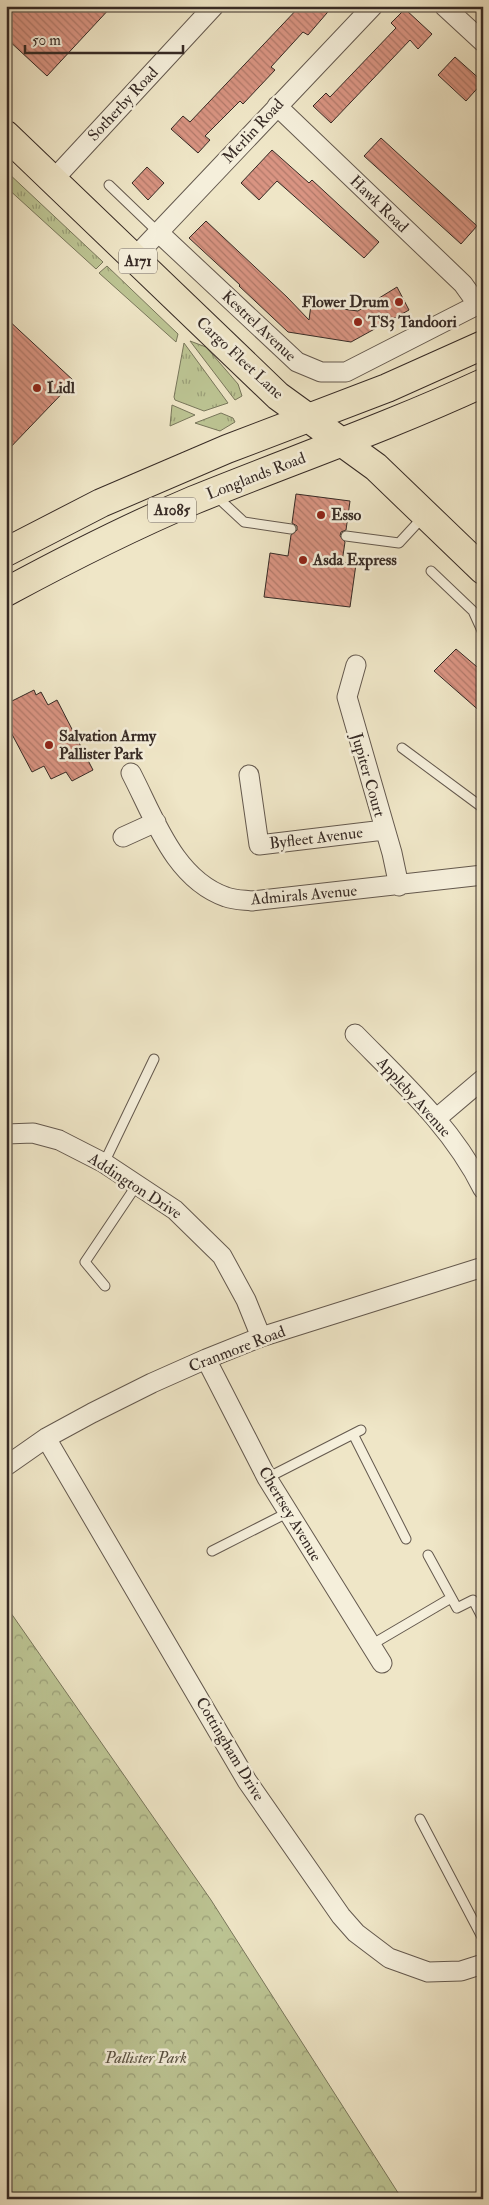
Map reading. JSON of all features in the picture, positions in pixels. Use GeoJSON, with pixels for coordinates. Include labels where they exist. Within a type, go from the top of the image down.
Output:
{"type":"FeatureCollection","features":[{"type":"Feature","properties":{"kind":"main road","name":"Cargo Fleet Lane"},"geometry":{"type":"LineString","coordinates":[[6,135],[278,396],[376,467],[483,570]]}},
{"type":"Feature","properties":{"kind":"main road","name":"A1085"},"geometry":{"type":"LineString","coordinates":[[6,552],[101,503],[226,449],[387,388],[483,346]]}},
{"type":"Feature","properties":{"kind":"main road","name":"Longlands Road"},"geometry":{"type":"LineString","coordinates":[[6,592],[72,556],[213,493],[428,409],[483,383]]}},
{"type":"Feature","properties":{"kind":"street","name":"Sotherby Road"},"geometry":{"type":"LineString","coordinates":[[53,180],[214,6]]}},
{"type":"Feature","properties":{"kind":"street","name":"Merlin Road"},"geometry":{"type":"LineString","coordinates":[[134,258],[373,6]]}},
{"type":"Feature","properties":{"kind":"street"},"geometry":{"type":"LineString","coordinates":[[444,6],[483,42]]}},
{"type":"Feature","properties":{"kind":"street","name":"Hawk Road"},"geometry":{"type":"LineString","coordinates":[[277,106],[480,303]]}},
{"type":"Feature","properties":{"kind":"street","name":"Kestrel Avenue"},"geometry":{"type":"LineString","coordinates":[[158,232],[298,362],[321,372],[346,372],[480,303]]}},
{"type":"Feature","properties":{"kind":"street","name":"Jupiter Court"},"geometry":{"type":"LineString","coordinates":[[356,665],[347,697],[392,853],[399,886]]}},
{"type":"Feature","properties":{"kind":"street","name":"Admirals Avenue"},"geometry":{"type":"LineString","coordinates":[[131,773],[167,844],[191,877],[226,897],[252,901],[399,886],[483,875]]}},
{"type":"Feature","properties":{"kind":"street","name":"Byfleet Avenue"},"geometry":{"type":"LineString","coordinates":[[248,775],[259,845],[384,830]]}},
{"type":"Feature","properties":{"kind":"street"},"geometry":{"type":"LineString","coordinates":[[123,837],[156,822]]}},
{"type":"Feature","properties":{"kind":"street","name":"Appleby Avenue"},"geometry":{"type":"LineString","coordinates":[[355,1034],[437,1118],[466,1159],[483,1189]]}},
{"type":"Feature","properties":{"kind":"street"},"geometry":{"type":"LineString","coordinates":[[437,1118],[483,1079]]}},
{"type":"Feature","properties":{"kind":"street","name":"Addington Drive"},"geometry":{"type":"LineString","coordinates":[[6,1134],[33,1133],[45,1136],[104,1163],[175,1210],[222,1256],[246,1300],[261,1337]]}},
{"type":"Feature","properties":{"kind":"street","name":"Cranmore Road"},"geometry":{"type":"LineString","coordinates":[[6,1466],[46,1438],[152,1382],[261,1337],[483,1267]]}},
{"type":"Feature","properties":{"kind":"street","name":"Chertsey Avenue"},"geometry":{"type":"LineString","coordinates":[[206,1360],[267,1478],[382,1663]]}},
{"type":"Feature","properties":{"kind":"street","name":"Cottingham Drive"},"geometry":{"type":"LineString","coordinates":[[46,1438],[247,1781],[341,1916],[356,1933],[390,1958],[428,1972],[461,1971],[483,1964]]}},
{"type":"Feature","properties":{"kind":"lane"},"geometry":{"type":"LineString","coordinates":[[109,185],[158,232]]}},
{"type":"Feature","properties":{"kind":"lane"},"geometry":{"type":"LineString","coordinates":[[213,493],[244,522],[292,528]]}},
{"type":"Feature","properties":{"kind":"lane"},"geometry":{"type":"LineString","coordinates":[[346,536],[399,543],[425,514]]}},
{"type":"Feature","properties":{"kind":"lane"},"geometry":{"type":"LineString","coordinates":[[431,571],[473,611],[483,633]]}},
{"type":"Feature","properties":{"kind":"lane"},"geometry":{"type":"LineString","coordinates":[[402,748],[483,808]]}},
{"type":"Feature","properties":{"kind":"lane"},"geometry":{"type":"LineString","coordinates":[[104,1163],[154,1059]]}},
{"type":"Feature","properties":{"kind":"lane"},"geometry":{"type":"LineString","coordinates":[[105,1286],[84,1262],[136,1184]]}},
{"type":"Feature","properties":{"kind":"lane"},"geometry":{"type":"LineString","coordinates":[[267,1478],[357,1432],[406,1539]]}},
{"type":"Feature","properties":{"kind":"lane"},"geometry":{"type":"LineString","coordinates":[[212,1550],[287,1512]]}},
{"type":"Feature","properties":{"kind":"lane"},"geometry":{"type":"LineString","coordinates":[[428,1555],[457,1608],[473,1600],[483,1619]]}},
{"type":"Feature","properties":{"kind":"lane"},"geometry":{"type":"LineString","coordinates":[[371,1645],[451,1598]]}},
{"type":"Feature","properties":{"kind":"lane"},"geometry":{"type":"LineString","coordinates":[[420,1819],[483,1939]]}},
{"type":"Feature","properties":{"kind":"green space"},"geometry":{"type":"Polygon","coordinates":[[[6,171],[103,262],[96,269],[6,187],[6,171]]]}},
{"type":"Feature","properties":{"kind":"green space"},"geometry":{"type":"Polygon","coordinates":[[[107,266],[178,334],[176,342],[99,273],[107,266]]]}},
{"type":"Feature","properties":{"kind":"green space"},"geometry":{"type":"Polygon","coordinates":[[[190,341],[206,347],[238,384],[242,396],[235,400],[190,341]]]}},
{"type":"Feature","properties":{"kind":"green space"},"geometry":{"type":"Polygon","coordinates":[[[184,343],[228,403],[204,411],[175,400],[184,343]]]}},
{"type":"Feature","properties":{"kind":"green space"},"geometry":{"type":"Polygon","coordinates":[[[172,405],[195,415],[170,426],[172,405]]]}},
{"type":"Feature","properties":{"kind":"green space"},"geometry":{"type":"Polygon","coordinates":[[[221,413],[233,418],[235,422],[220,431],[195,423],[221,413]]]}},
{"type":"Feature","properties":{"kind":"green space","name":"Pallister Park"},"geometry":{"type":"Polygon","coordinates":[[[6,1606],[211,1900],[402,2199],[6,2199],[6,1606]]]}},
{"type":"Feature","properties":{"kind":"building"},"geometry":{"type":"Polygon","coordinates":[[[6,6],[112,6],[47,76],[6,38],[6,6]]]}},
{"type":"Feature","properties":{"kind":"building"},"geometry":{"type":"Polygon","coordinates":[[[300,6],[333,6],[308,35],[303,32],[271,67],[275,70],[243,104],[240,101],[205,136],[210,140],[198,153],[171,129],[183,116],[190,122],[300,6]]]}},
{"type":"Feature","properties":{"kind":"building"},"geometry":{"type":"Polygon","coordinates":[[[405,9],[432,34],[418,49],[410,40],[331,123],[313,106],[326,93],[330,97],[396,28],[391,23],[405,9]]]}},
{"type":"Feature","properties":{"kind":"building"},"geometry":{"type":"Polygon","coordinates":[[[455,57],[483,82],[466,101],[438,75],[455,57]]]}},
{"type":"Feature","properties":{"kind":"building"},"geometry":{"type":"Polygon","coordinates":[[[381,138],[477,226],[461,244],[364,156],[381,138]]]}},
{"type":"Feature","properties":{"kind":"building"},"geometry":{"type":"Polygon","coordinates":[[[272,150],[309,183],[312,180],[379,242],[364,258],[277,181],[259,200],[241,183],[272,150]]]}},
{"type":"Feature","properties":{"kind":"building"},"geometry":{"type":"Polygon","coordinates":[[[147,167],[164,183],[148,200],[132,183],[147,167]]]}},
{"type":"Feature","properties":{"kind":"building"},"geometry":{"type":"Polygon","coordinates":[[[206,221],[309,320],[311,305],[358,311],[397,287],[409,310],[351,342],[288,332],[189,238],[206,221]]]}},
{"type":"Feature","properties":{"kind":"building","name":"Lidl"},"geometry":{"type":"Polygon","coordinates":[[[6,318],[74,381],[6,452],[6,318]]]}},
{"type":"Feature","properties":{"kind":"building"},"geometry":{"type":"Polygon","coordinates":[[[296,494],[350,501],[346,530],[341,532],[340,536],[345,542],[342,562],[356,564],[350,607],[264,597],[270,553],[288,556],[291,535],[297,530],[297,526],[292,523],[296,494]]]}},
{"type":"Feature","properties":{"kind":"building"},"geometry":{"type":"Polygon","coordinates":[[[456,649],[483,672],[483,714],[434,671],[456,649]]]}},
{"type":"Feature","properties":{"kind":"building","name":"Salvation Army Pallister Park"},"geometry":{"type":"Polygon","coordinates":[[[34,690],[36,695],[41,692],[48,705],[57,700],[93,770],[72,781],[66,772],[51,779],[44,766],[32,772],[6,723],[6,704],[34,690]]]}},
{"type":"Feature","properties":{"kind":"place","name":"Flower Drum"},"geometry":{"type":"Point","coordinates":[399,302]}},
{"type":"Feature","properties":{"kind":"place","name":"TS3 Tandoori"},"geometry":{"type":"Point","coordinates":[358,322]}},
{"type":"Feature","properties":{"kind":"place","name":"Lidl"},"geometry":{"type":"Point","coordinates":[37,388]}},
{"type":"Feature","properties":{"kind":"place","name":"Esso"},"geometry":{"type":"Point","coordinates":[321,515]}},
{"type":"Feature","properties":{"kind":"place","name":"Asda Express"},"geometry":{"type":"Point","coordinates":[303,560]}},
{"type":"Feature","properties":{"kind":"place","name":"Salvation Army Pallister Park"},"geometry":{"type":"Point","coordinates":[49,745]}}]}
